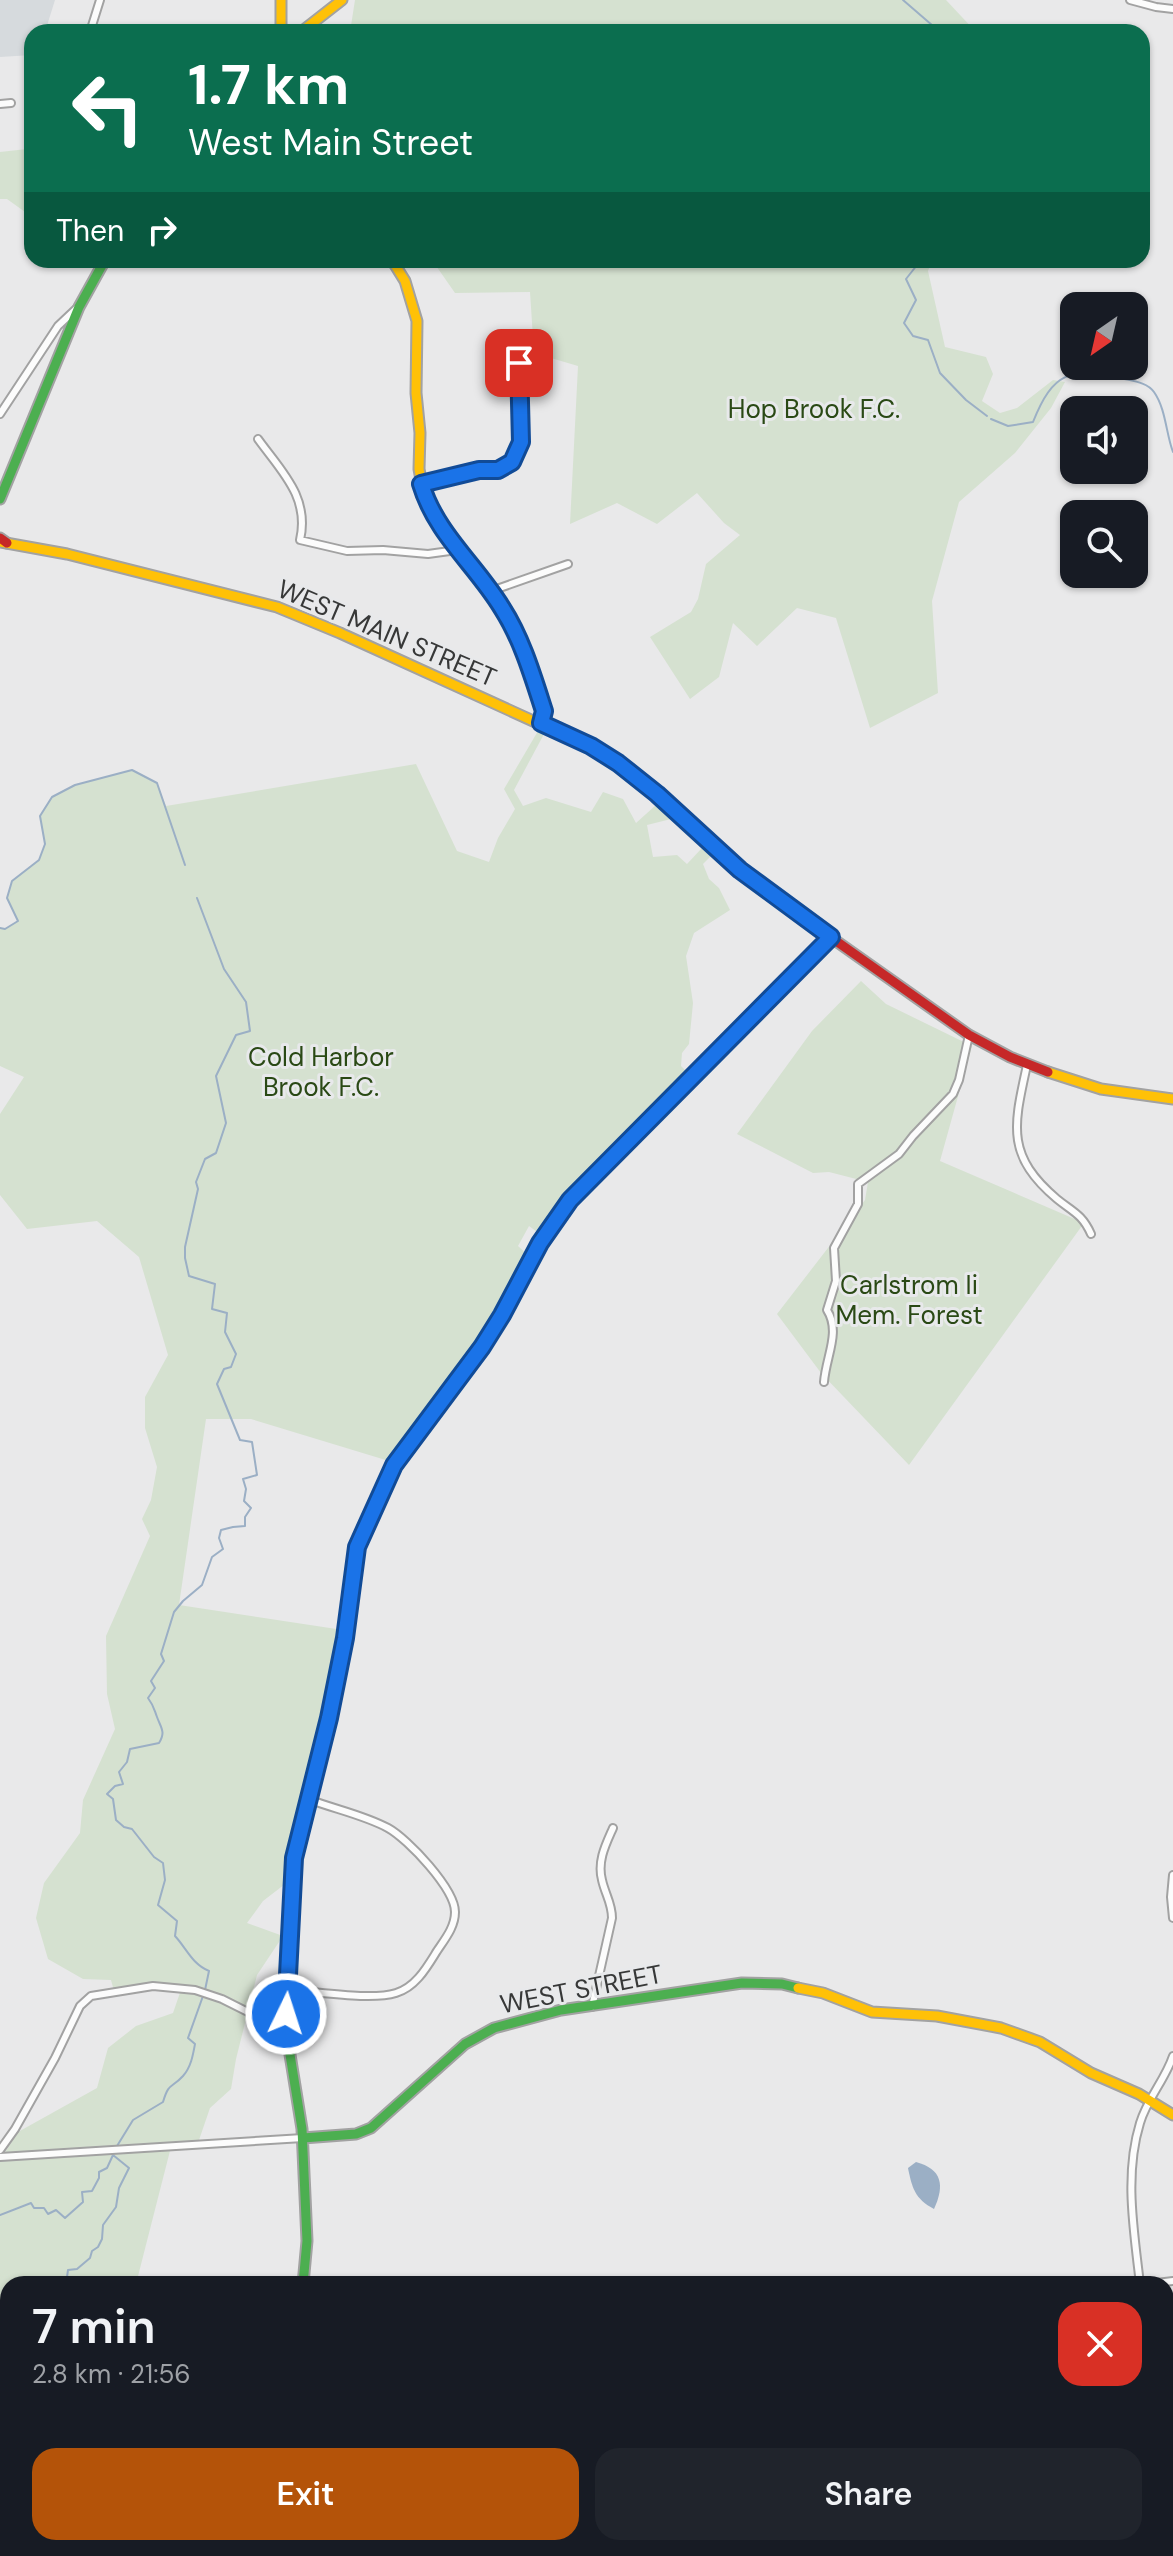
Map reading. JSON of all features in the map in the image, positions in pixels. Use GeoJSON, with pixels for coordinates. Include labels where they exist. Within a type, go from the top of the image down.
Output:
{"type":"FeatureCollection","features":[{"type":"Feature","properties":{"kind":"street"},"geometry":{"type":"LineString","coordinates":[[92,24],[100,0]]}},
{"type":"Feature","properties":{"kind":"street"},"geometry":{"type":"LineString","coordinates":[[281,0],[281,24]]}},
{"type":"Feature","properties":{"kind":"street"},"geometry":{"type":"LineString","coordinates":[[311,24],[342,0]]}},
{"type":"Feature","properties":{"kind":"street"},"geometry":{"type":"LineString","coordinates":[[1130,0],[1173,9]]}},
{"type":"Feature","properties":{"kind":"street"},"geometry":{"type":"LineString","coordinates":[[0,104],[11,103]]}},
{"type":"Feature","properties":{"kind":"street"},"geometry":{"type":"LineString","coordinates":[[0,499],[79,307],[101,268]]}},
{"type":"Feature","properties":{"kind":"street"},"geometry":{"type":"LineString","coordinates":[[397,268],[405,281],[417,321],[415,374],[421,484],[430,509],[457,550],[491,591],[518,638],[544,711],[541,723]]}},
{"type":"Feature","properties":{"kind":"street"},"geometry":{"type":"LineString","coordinates":[[0,414],[58,326],[79,307]]}},
{"type":"Feature","properties":{"kind":"street"},"geometry":{"type":"LineString","coordinates":[[421,484],[479,470],[498,470],[512,462],[521,442],[519,363]]}},
{"type":"Feature","properties":{"kind":"street"},"geometry":{"type":"LineString","coordinates":[[258,439],[298,495],[303,521],[300,540],[347,551],[428,554],[457,550]]}},
{"type":"Feature","properties":{"kind":"street","name":"WEST MAIN STREET"},"geometry":{"type":"LineString","coordinates":[[2,541],[135,570],[277,607],[591,746],[657,794],[740,870],[969,1035],[1027,1065],[1101,1089],[1173,1099]]}},
{"type":"Feature","properties":{"kind":"street"},"geometry":{"type":"LineString","coordinates":[[491,591],[568,564]]}},
{"type":"Feature","properties":{"kind":"street"},"geometry":{"type":"LineString","coordinates":[[304,2276],[307,2241],[303,2138],[285,2005],[293,1867],[348,1623],[357,1547],[394,1465],[482,1347],[540,1243],[570,1200],[831,937]]}},
{"type":"Feature","properties":{"kind":"street"},"geometry":{"type":"LineString","coordinates":[[824,1382],[835,1329],[827,1310],[836,1281],[834,1248],[858,1204],[858,1184],[899,1154],[953,1094],[969,1035]]}},
{"type":"Feature","properties":{"kind":"street"},"geometry":{"type":"LineString","coordinates":[[1027,1065],[1016,1122],[1018,1148],[1038,1179],[1059,1201],[1084,1219],[1091,1234]]}},
{"type":"Feature","properties":{"kind":"street"},"geometry":{"type":"LineString","coordinates":[[286,1990],[366,1995],[401,1991],[424,1971],[447,1936],[455,1915],[450,1894],[399,1835],[373,1821],[308,1799]]}},
{"type":"Feature","properties":{"kind":"street"},"geometry":{"type":"LineString","coordinates":[[592,2007],[612,1918],[601,1866],[613,1828]]}},
{"type":"Feature","properties":{"kind":"street"},"geometry":{"type":"LineString","coordinates":[[1173,1875],[1173,1918]]}},
{"type":"Feature","properties":{"kind":"street","name":"WEST STREET"},"geometry":{"type":"LineString","coordinates":[[0,2157],[350,2135],[371,2128],[465,2044],[488,2030],[561,2010],[734,1983],[782,1984],[823,1993],[872,2012],[937,2016],[1001,2028],[1040,2042],[1091,2073],[1139,2094],[1173,2115]]}},
{"type":"Feature","properties":{"kind":"street"},"geometry":{"type":"LineString","coordinates":[[0,2150],[55,2058],[80,2006],[91,1996],[153,1986],[195,1990],[256,2016],[288,2042]]}},
{"type":"Feature","properties":{"kind":"street"},"geometry":{"type":"LineString","coordinates":[[1139,2276],[1131,2193],[1139,2126],[1173,2056]]}},
{"type":"Feature","properties":{"kind":"shaded area"},"geometry":{"type":"Polygon","coordinates":[[[0,0],[55,0],[48,24],[24,24],[24,56],[0,57],[0,0]]]}},
{"type":"Feature","properties":{"kind":"green space"},"geometry":{"type":"Polygon","coordinates":[[[355,0],[946,0],[968,24],[351,24],[355,0]]]}},
{"type":"Feature","properties":{"kind":"green space"},"geometry":{"type":"Polygon","coordinates":[[[24,149],[24,211],[7,199],[0,199],[0,152],[24,149]]]}},
{"type":"Feature","properties":{"kind":"green space","name":"Hop Brook F.C."},"geometry":{"type":"Polygon","coordinates":[[[438,268],[929,268],[945,347],[986,357],[993,374],[982,401],[1000,413],[1017,408],[1053,380],[1065,382],[1051,408],[1015,453],[959,502],[932,601],[938,693],[870,728],[836,618],[797,608],[757,646],[733,623],[719,677],[690,699],[650,637],[691,612],[698,599],[706,564],[740,535],[724,523],[697,493],[657,524],[617,503],[570,524],[578,366],[534,353],[530,292],[455,293],[438,268]]]}},
{"type":"Feature","properties":{"kind":"green space","name":"Cold Harbor Brook F.C."},"geometry":{"type":"Polygon","coordinates":[[[538,731],[544,734],[514,790],[523,806],[546,798],[591,812],[603,792],[623,799],[636,823],[656,805],[671,819],[647,825],[653,857],[677,855],[687,864],[702,848],[711,856],[703,864],[709,879],[719,888],[730,910],[694,933],[686,956],[693,1003],[689,1044],[682,1053],[681,1066],[689,1074],[571,1192],[540,1234],[529,1226],[518,1246],[530,1257],[486,1332],[389,1461],[251,1419],[206,1419],[179,1605],[343,1630],[289,1881],[263,1901],[247,1923],[283,1936],[257,1975],[231,2089],[210,2108],[199,2140],[172,2143],[138,2276],[0,2276],[0,2160],[18,2132],[97,2088],[108,2048],[136,2026],[173,2013],[183,1984],[114,1991],[111,1980],[83,1979],[48,1959],[36,1918],[44,1883],[80,1833],[83,1800],[115,1729],[107,1694],[106,1636],[150,1536],[142,1519],[151,1500],[157,1467],[145,1428],[145,1397],[168,1355],[139,1257],[97,1221],[27,1229],[0,1195],[0,1114],[24,1077],[0,1066],[0,928],[5,929],[18,921],[7,898],[12,881],[39,860],[45,844],[40,816],[52,797],[75,785],[132,770],[157,783],[166,806],[416,764],[457,851],[489,862],[498,838],[515,809],[504,789],[538,731]]]}},
{"type":"Feature","properties":{"kind":"green space","name":"Carlstrom Ii Mem. Forest"},"geometry":{"type":"Polygon","coordinates":[[[861,981],[886,1004],[972,1046],[940,1161],[1084,1223],[909,1465],[821,1373],[777,1314],[865,1200],[868,1182],[829,1172],[813,1173],[737,1134],[812,1031],[861,981]]]}},
{"type":"Feature","properties":{"kind":"water"},"geometry":{"type":"Polygon","coordinates":[[[916,2162],[931,2169],[939,2179],[934,2209],[918,2197],[913,2187],[908,2168],[916,2162]]]}},
{"type":"Feature","properties":{"kind":"waterway"},"geometry":{"type":"LineString","coordinates":[[903,0],[931,24]]}},
{"type":"Feature","properties":{"kind":"waterway"},"geometry":{"type":"LineString","coordinates":[[915,268],[906,279],[916,300],[904,323],[913,336],[928,340],[940,373],[987,416]]}},
{"type":"Feature","properties":{"kind":"waterway"},"geometry":{"type":"LineString","coordinates":[[991,419],[1008,426],[1033,422],[1040,405],[1056,383],[1076,374],[1103,375],[1139,382],[1151,389],[1161,406],[1173,452]]}},
{"type":"Feature","properties":{"kind":"waterway"},"geometry":{"type":"LineString","coordinates":[[0,928],[5,929],[18,921],[7,898],[12,881],[39,860],[45,844],[40,816],[52,797],[75,785],[132,770],[157,783],[185,865]]}},
{"type":"Feature","properties":{"kind":"waterway"},"geometry":{"type":"LineString","coordinates":[[197,898],[224,969],[246,1002],[250,1031],[236,1035],[216,1076],[226,1123],[216,1153],[205,1159],[196,1182],[198,1189],[185,1258],[189,1276],[215,1284],[212,1309],[227,1313],[225,1332],[236,1354],[231,1367],[224,1369],[217,1384],[240,1440],[252,1442],[257,1475],[243,1479],[246,1489],[244,1501],[251,1508],[245,1517],[245,1526],[221,1530],[219,1538],[223,1549],[212,1557],[202,1585],[174,1612],[161,1654],[164,1661],[151,1681],[155,1688],[148,1698],[161,1727],[161,1739],[159,1743],[130,1749],[127,1762],[119,1772],[123,1784],[115,1786],[107,1794],[113,1799],[116,1820],[132,1829],[154,1857],[163,1863],[165,1880],[158,1905],[177,1921],[175,1936],[190,1956],[209,1971],[205,1990]]}},
{"type":"Feature","properties":{"kind":"waterway"},"geometry":{"type":"LineString","coordinates":[[117,2146],[133,2120],[163,2102],[169,2088],[188,2069],[195,2044],[188,2038],[203,1996]]}},
{"type":"Feature","properties":{"kind":"waterway"},"geometry":{"type":"LineString","coordinates":[[0,2215],[31,2203],[34,2208],[44,2208],[48,2214],[56,2210],[65,2218],[83,2202],[82,2192],[92,2191],[99,2172],[107,2168],[113,2155],[129,2168],[119,2188],[116,2207],[103,2225],[98,2247],[77,2269],[68,2270],[67,2276]]}},
{"type":"Feature","properties":{"kind":"traffic: fast"},"geometry":{"type":"LineString","coordinates":[[0,499],[79,307],[101,268]]}},
{"type":"Feature","properties":{"kind":"traffic: fast"},"geometry":{"type":"LineString","coordinates":[[304,2276],[307,2241],[302,2129],[285,2005],[292,1876],[348,1623],[357,1547],[392,1469]]}},
{"type":"Feature","properties":{"kind":"traffic: fast"},"geometry":{"type":"LineString","coordinates":[[303,2138],[356,2134],[371,2128],[465,2044],[494,2028],[561,2010],[742,1983],[782,1984],[798,1988]]}},
{"type":"Feature","properties":{"kind":"traffic: slow"},"geometry":{"type":"LineString","coordinates":[[281,0],[281,24]]}},
{"type":"Feature","properties":{"kind":"traffic: slow"},"geometry":{"type":"LineString","coordinates":[[311,24],[342,0]]}},
{"type":"Feature","properties":{"kind":"traffic: slow"},"geometry":{"type":"LineString","coordinates":[[397,268],[405,281],[417,321],[419,469],[424,496],[444,532],[491,591],[511,624],[544,711],[541,723]]}},
{"type":"Feature","properties":{"kind":"traffic: slow"},"geometry":{"type":"LineString","coordinates":[[0,542],[67,554],[277,607],[599,751]]}},
{"type":"Feature","properties":{"kind":"traffic: slow"},"geometry":{"type":"LineString","coordinates":[[392,1469],[482,1347],[543,1237],[570,1200],[746,1023]]}},
{"type":"Feature","properties":{"kind":"traffic: slow"},"geometry":{"type":"LineString","coordinates":[[1048,1072],[1101,1089],[1173,1099]]}},
{"type":"Feature","properties":{"kind":"traffic: slow"},"geometry":{"type":"LineString","coordinates":[[798,1988],[823,1993],[872,2012],[937,2016],[1001,2028],[1040,2042],[1091,2073],[1139,2094],[1173,2115]]}},
{"type":"Feature","properties":{"kind":"traffic: jam"},"geometry":{"type":"LineString","coordinates":[[0,538],[7,543]]}},
{"type":"Feature","properties":{"kind":"traffic: jam"},"geometry":{"type":"LineString","coordinates":[[599,751],[657,794],[771,895],[969,1035],[1010,1057],[1048,1072]]}},
{"type":"Feature","properties":{"kind":"traffic: jam"},"geometry":{"type":"LineString","coordinates":[[746,1023],[831,937]]}},
{"type":"Feature","properties":{"kind":"route"},"geometry":{"type":"LineString","coordinates":[[286,2014],[294,1858],[329,1718],[351,1610],[357,1547],[394,1465],[492,1332],[540,1243],[570,1200],[831,937],[740,870],[657,794],[618,763],[591,746],[541,723],[544,711],[511,624],[491,591],[443,531],[430,509],[421,484],[479,470],[498,470],[512,462],[521,442],[519,363]]}}]}
